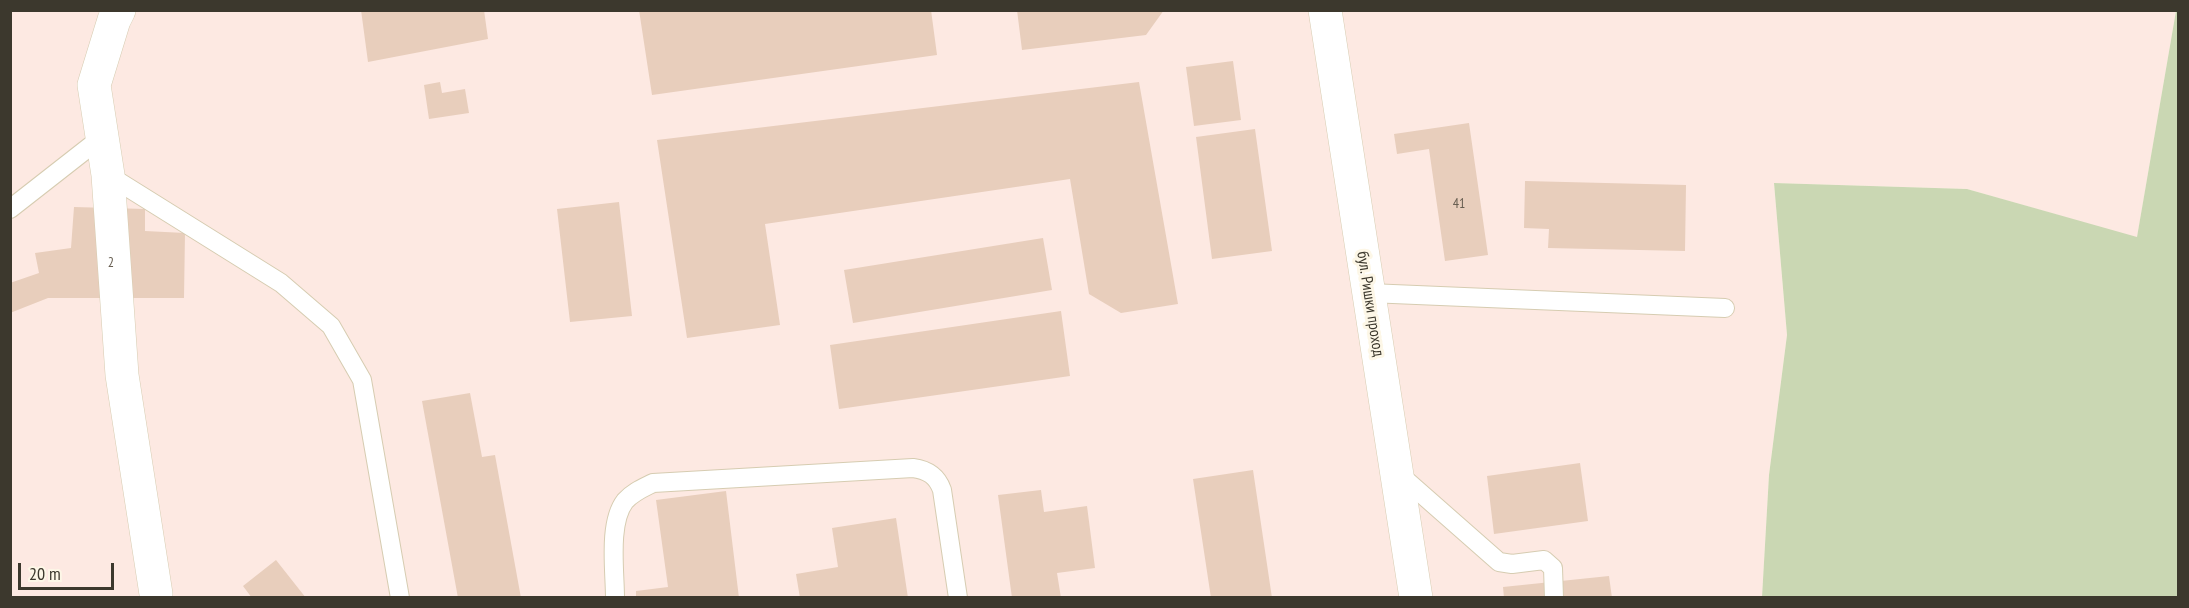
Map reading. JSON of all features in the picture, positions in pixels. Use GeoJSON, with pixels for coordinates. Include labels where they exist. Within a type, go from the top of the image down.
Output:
{"type":"FeatureCollection","features":[{"type":"Feature","properties":{"kind":"main road"},"geometry":{"type":"LineString","coordinates":[[119,10],[94,85],[108,175],[122,375],[150,596]]}},
{"type":"Feature","properties":{"kind":"main road","name":"бул. Ришки проход"},"geometry":{"type":"LineString","coordinates":[[1325,10],[1416,597]]}},
{"type":"Feature","properties":{"kind":"lane"},"geometry":{"type":"LineString","coordinates":[[10,209],[102,137]]}},
{"type":"Feature","properties":{"kind":"lane"},"geometry":{"type":"LineString","coordinates":[[108,175],[281,283],[331,326],[362,380],[400,597]]}},
{"type":"Feature","properties":{"kind":"lane"},"geometry":{"type":"LineString","coordinates":[[1369,293],[1725,308]]}},
{"type":"Feature","properties":{"kind":"lane"},"geometry":{"type":"LineString","coordinates":[[615,597],[615,527],[619,513],[626,501],[638,490],[653,483],[913,468],[928,471],[934,476],[942,490],[958,597]]}},
{"type":"Feature","properties":{"kind":"lane"},"geometry":{"type":"LineString","coordinates":[[1396,472],[1499,562],[1512,564],[1544,560],[1553,568],[1554,597]]}},
{"type":"Feature","properties":{"kind":"shaded area"},"geometry":{"type":"Polygon","coordinates":[[[10,11],[2176,11],[2137,238],[1967,189],[1774,183],[1787,335],[1769,475],[1762,598],[11,597],[10,11]]]}},
{"type":"Feature","properties":{"kind":"green space"},"geometry":{"type":"Polygon","coordinates":[[[2176,11],[2178,11],[2178,597],[1762,597],[1769,475],[1787,335],[1774,183],[1967,189],[2137,237],[2176,11]]]}},
{"type":"Feature","properties":{"kind":"building"},"geometry":{"type":"Polygon","coordinates":[[[361,10],[484,10],[488,39],[368,62],[361,10]]]}},
{"type":"Feature","properties":{"kind":"building"},"geometry":{"type":"Polygon","coordinates":[[[639,10],[931,10],[937,55],[652,95],[639,10]]]}},
{"type":"Feature","properties":{"kind":"building"},"geometry":{"type":"Polygon","coordinates":[[[1017,10],[1164,10],[1146,35],[1022,50],[1017,10]]]}},
{"type":"Feature","properties":{"kind":"building"},"geometry":{"type":"Polygon","coordinates":[[[1233,61],[1241,120],[1194,126],[1186,67],[1233,61]]]}},
{"type":"Feature","properties":{"kind":"building"},"geometry":{"type":"Polygon","coordinates":[[[440,82],[442,93],[465,89],[469,113],[429,119],[424,85],[440,82]]]}},
{"type":"Feature","properties":{"kind":"building"},"geometry":{"type":"Polygon","coordinates":[[[1139,82],[1178,304],[1121,313],[1089,294],[1070,179],[765,224],[780,325],[687,338],[657,140],[1139,82]]]}},
{"type":"Feature","properties":{"kind":"building"},"geometry":{"type":"Polygon","coordinates":[[[1469,123],[1488,255],[1445,261],[1429,149],[1397,154],[1394,134],[1469,123]]]}},
{"type":"Feature","properties":{"kind":"building"},"geometry":{"type":"Polygon","coordinates":[[[1255,129],[1272,251],[1212,259],[1196,137],[1255,129]]]}},
{"type":"Feature","properties":{"kind":"building"},"geometry":{"type":"Polygon","coordinates":[[[1525,181],[1686,185],[1685,251],[1548,248],[1549,229],[1524,228],[1525,181]]]}},
{"type":"Feature","properties":{"kind":"building"},"geometry":{"type":"Polygon","coordinates":[[[619,202],[632,316],[570,322],[557,209],[619,202]]]}},
{"type":"Feature","properties":{"kind":"building"},"geometry":{"type":"Polygon","coordinates":[[[74,207],[145,209],[145,231],[185,233],[184,298],[48,298],[10,313],[10,283],[39,273],[35,253],[71,248],[74,207]]]}},
{"type":"Feature","properties":{"kind":"building"},"geometry":{"type":"Polygon","coordinates":[[[1043,238],[1052,290],[853,323],[844,270],[1043,238]]]}},
{"type":"Feature","properties":{"kind":"building"},"geometry":{"type":"Polygon","coordinates":[[[1061,311],[1070,376],[839,409],[830,345],[1061,311]]]}},
{"type":"Feature","properties":{"kind":"building"},"geometry":{"type":"Polygon","coordinates":[[[470,393],[482,457],[495,455],[521,598],[458,598],[422,401],[470,393]]]}},
{"type":"Feature","properties":{"kind":"building"},"geometry":{"type":"Polygon","coordinates":[[[1580,463],[1588,521],[1494,534],[1487,476],[1580,463]]]}},
{"type":"Feature","properties":{"kind":"building"},"geometry":{"type":"Polygon","coordinates":[[[1253,470],[1272,598],[1211,598],[1193,479],[1253,470]]]}},
{"type":"Feature","properties":{"kind":"building"},"geometry":{"type":"Polygon","coordinates":[[[1041,490],[1044,512],[1087,506],[1095,568],[1057,573],[1061,598],[1012,598],[998,495],[1041,490]]]}},
{"type":"Feature","properties":{"kind":"building"},"geometry":{"type":"Polygon","coordinates":[[[726,491],[739,598],[636,598],[636,591],[668,587],[656,500],[726,491]]]}},
{"type":"Feature","properties":{"kind":"building"},"geometry":{"type":"Polygon","coordinates":[[[896,518],[908,598],[800,598],[796,574],[838,567],[832,528],[896,518]]]}},
{"type":"Feature","properties":{"kind":"building"},"geometry":{"type":"Polygon","coordinates":[[[276,560],[306,598],[252,598],[243,586],[276,560]]]}},
{"type":"Feature","properties":{"kind":"building"},"geometry":{"type":"Polygon","coordinates":[[[1609,576],[1612,598],[1504,598],[1503,587],[1609,576]]]}}]}
